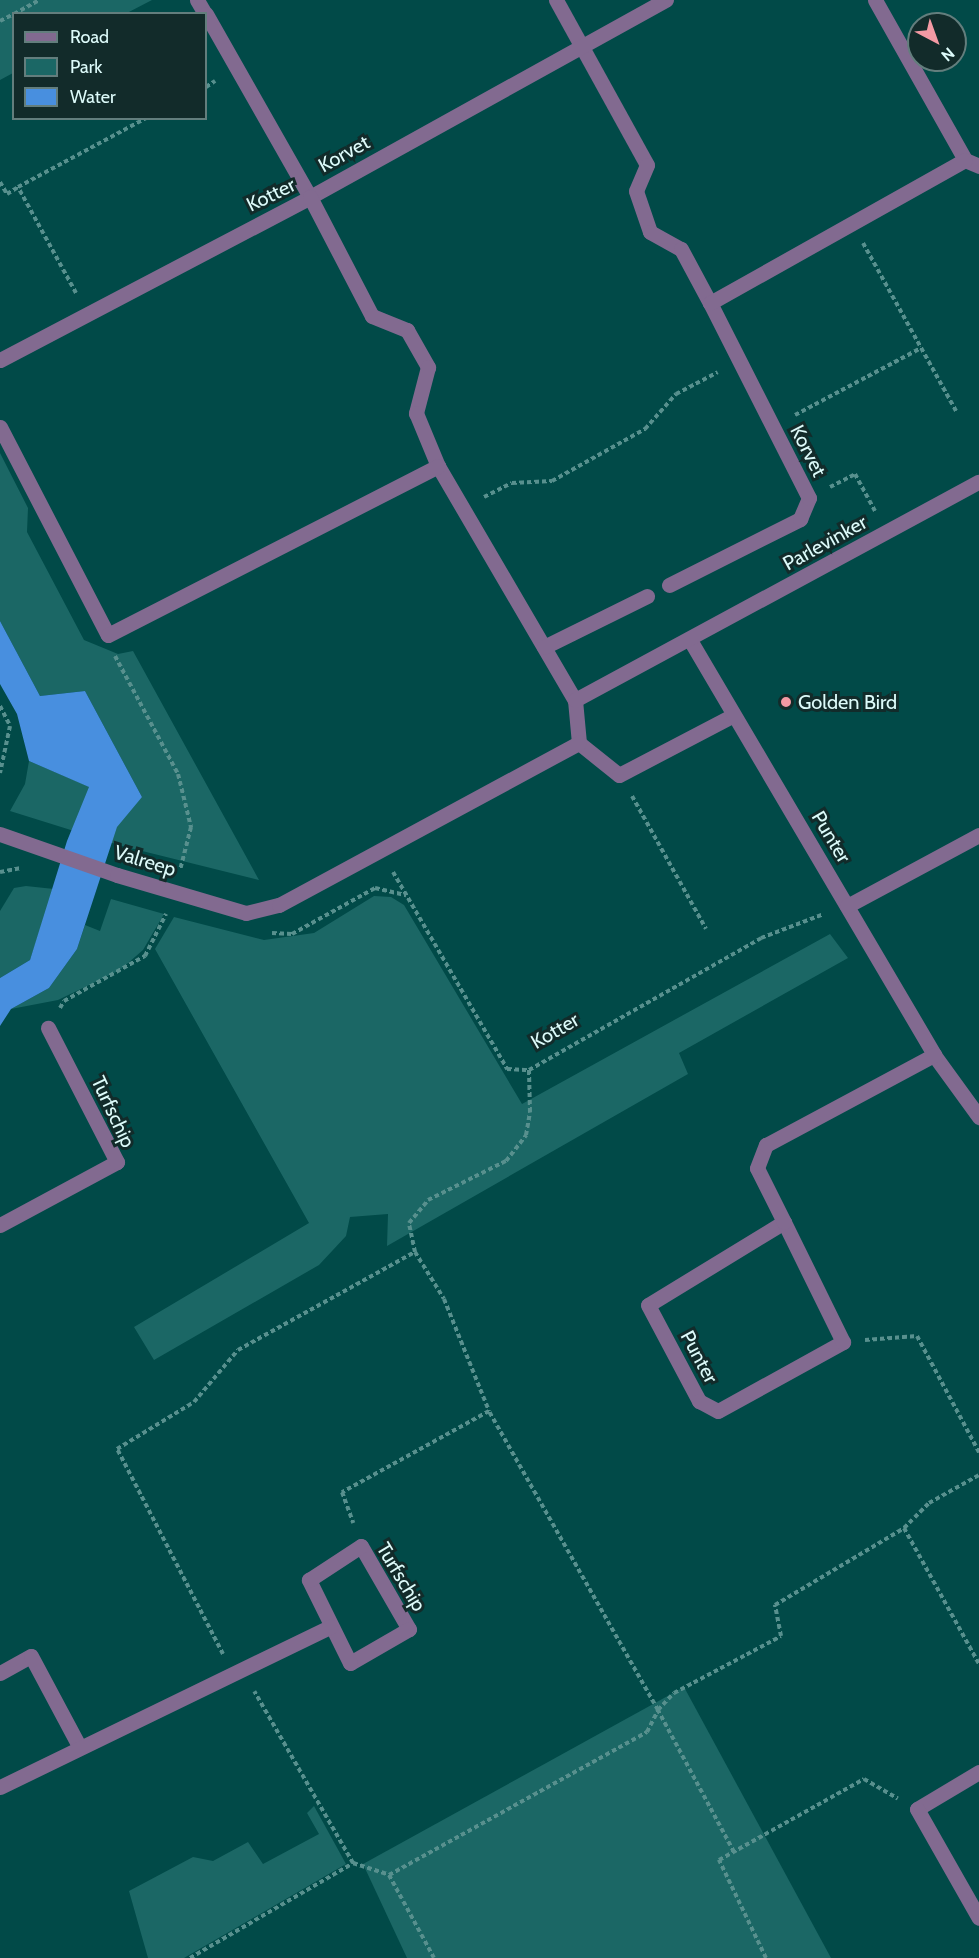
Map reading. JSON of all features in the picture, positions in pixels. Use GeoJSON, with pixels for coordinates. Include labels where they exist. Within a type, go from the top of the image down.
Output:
{"type":"FeatureCollection","features":[{"type":"Feature","properties":{"kind":"street","name":"Korvet"},"geometry":{"type":"LineString","coordinates":[[556,0],[646,165],[636,191],[650,232],[681,249],[809,498],[800,519],[669,585]]}},
{"type":"Feature","properties":{"kind":"street","name":"Korvet"},"geometry":{"type":"LineString","coordinates":[[207,17],[310,197],[666,0]]}},
{"type":"Feature","properties":{"kind":"street"},"geometry":{"type":"LineString","coordinates":[[710,303],[853,224],[972,163],[875,0]]}},
{"type":"Feature","properties":{"kind":"street","name":"Kotter"},"geometry":{"type":"LineString","coordinates":[[0,360],[310,197],[372,316],[407,330],[428,367],[416,413],[438,466],[575,700],[579,743]]}},
{"type":"Feature","properties":{"kind":"street"},"geometry":{"type":"LineString","coordinates":[[0,427],[108,636],[438,466]]}},
{"type":"Feature","properties":{"kind":"street","name":"Parlevinker"},"geometry":{"type":"LineString","coordinates":[[690,640],[979,482]]}},
{"type":"Feature","properties":{"kind":"street"},"geometry":{"type":"LineString","coordinates":[[544,647],[647,596]]}},
{"type":"Feature","properties":{"kind":"street"},"geometry":{"type":"LineString","coordinates":[[575,700],[690,640]]}},
{"type":"Feature","properties":{"kind":"street","name":"Punter"},"geometry":{"type":"LineString","coordinates":[[690,640],[732,716],[934,1055],[979,1117]]}},
{"type":"Feature","properties":{"kind":"street"},"geometry":{"type":"LineString","coordinates":[[380,850],[579,743],[620,775],[732,716]]}},
{"type":"Feature","properties":{"kind":"street","name":"Valreep"},"geometry":{"type":"LineString","coordinates":[[0,834],[117,875],[246,914],[279,905],[380,850]]}},
{"type":"Feature","properties":{"kind":"street"},"geometry":{"type":"LineString","coordinates":[[847,906],[979,835]]}},
{"type":"Feature","properties":{"kind":"street","name":"Turfschip"},"geometry":{"type":"LineString","coordinates":[[0,1225],[117,1162],[48,1028]]}},
{"type":"Feature","properties":{"kind":"street"},"geometry":{"type":"LineString","coordinates":[[843,1342],[757,1168],[766,1145],[934,1055]]}},
{"type":"Feature","properties":{"kind":"street","name":"Punter"},"geometry":{"type":"LineString","coordinates":[[784,1222],[648,1305],[699,1401],[718,1411],[843,1342]]}},
{"type":"Feature","properties":{"kind":"street","name":"Turfschip"},"geometry":{"type":"LineString","coordinates":[[361,1546],[409,1629],[350,1663],[330,1627],[309,1580],[361,1546]]}},
{"type":"Feature","properties":{"kind":"street"},"geometry":{"type":"LineString","coordinates":[[0,1787],[79,1746],[330,1627]]}},
{"type":"Feature","properties":{"kind":"street"},"geometry":{"type":"LineString","coordinates":[[0,1673],[30,1656],[79,1746]]}},
{"type":"Feature","properties":{"kind":"street"},"geometry":{"type":"LineString","coordinates":[[979,1772],[917,1809],[979,1918]]}},
{"type":"Feature","properties":{"kind":"path"},"geometry":{"type":"LineString","coordinates":[[18,12],[39,0]]}},
{"type":"Feature","properties":{"kind":"path"},"geometry":{"type":"LineString","coordinates":[[0,182],[7,194],[142,120]]}},
{"type":"Feature","properties":{"kind":"path"},"geometry":{"type":"LineString","coordinates":[[18,187],[88,315]]}},
{"type":"Feature","properties":{"kind":"path"},"geometry":{"type":"LineString","coordinates":[[853,224],[956,411]]}},
{"type":"Feature","properties":{"kind":"path"},"geometry":{"type":"LineString","coordinates":[[772,427],[921,348]]}},
{"type":"Feature","properties":{"kind":"path"},"geometry":{"type":"LineString","coordinates":[[463,507],[512,483],[552,481],[645,429],[676,394],[739,360]]}},
{"type":"Feature","properties":{"kind":"path"},"geometry":{"type":"LineString","coordinates":[[809,498],[855,474],[886,533]]}},
{"type":"Feature","properties":{"kind":"path"},"geometry":{"type":"LineString","coordinates":[[48,1028],[64,1001],[145,956],[165,921],[191,827],[178,774],[118,663],[108,636]]}},
{"type":"Feature","properties":{"kind":"path"},"geometry":{"type":"LineString","coordinates":[[0,706],[10,726],[0,773]]}},
{"type":"Feature","properties":{"kind":"path"},"geometry":{"type":"LineString","coordinates":[[620,775],[706,929]]}},
{"type":"Feature","properties":{"kind":"path","name":"Kotter"},"geometry":{"type":"LineString","coordinates":[[380,850],[507,1069],[529,1070],[761,938],[847,906]]}},
{"type":"Feature","properties":{"kind":"path"},"geometry":{"type":"LineString","coordinates":[[529,1070],[530,1112],[526,1135],[506,1161],[428,1200],[409,1222],[415,1252],[444,1299],[489,1411],[658,1710],[734,1852]]}},
{"type":"Feature","properties":{"kind":"path"},"geometry":{"type":"LineString","coordinates":[[415,1252],[238,1350],[194,1402],[117,1449],[224,1655],[241,1669],[353,1863],[389,1875],[434,1958]]}},
{"type":"Feature","properties":{"kind":"path"},"geometry":{"type":"LineString","coordinates":[[843,1342],[917,1336],[979,1452]]}},
{"type":"Feature","properties":{"kind":"path"},"geometry":{"type":"LineString","coordinates":[[361,1546],[342,1492],[489,1411]]}},
{"type":"Feature","properties":{"kind":"path"},"geometry":{"type":"LineString","coordinates":[[389,1875],[647,1732],[658,1710],[674,1693],[781,1636],[775,1605],[904,1528],[929,1503],[979,1475]]}},
{"type":"Feature","properties":{"kind":"path"},"geometry":{"type":"LineString","coordinates":[[904,1528],[979,1664]]}},
{"type":"Feature","properties":{"kind":"path"},"geometry":{"type":"LineString","coordinates":[[766,1958],[719,1860],[864,1779],[917,1809]]}},
{"type":"Feature","properties":{"kind":"path"},"geometry":{"type":"LineString","coordinates":[[190,1958],[353,1863]]}},
{"type":"Feature","properties":{"kind":"green space"},"geometry":{"type":"Polygon","coordinates":[[[0,0],[152,0],[129,12],[12,12],[12,74],[0,80],[0,0]]]}},
{"type":"Feature","properties":{"kind":"green space"},"geometry":{"type":"Polygon","coordinates":[[[0,453],[28,508],[27,532],[84,640],[118,654],[133,651],[259,880],[122,846],[10,811],[25,784],[29,761],[90,787],[77,821],[142,797],[85,691],[40,696],[0,621],[0,453]]]}},
{"type":"Feature","properties":{"kind":"green space"},"geometry":{"type":"Polygon","coordinates":[[[26,886],[54,889],[30,960],[0,978],[0,911],[14,888],[26,886]]]}},
{"type":"Feature","properties":{"kind":"green space"},"geometry":{"type":"Polygon","coordinates":[[[374,896],[391,897],[404,905],[522,1104],[830,934],[848,958],[679,1053],[688,1074],[387,1246],[388,1214],[350,1217],[346,1236],[319,1265],[154,1360],[134,1327],[309,1223],[155,949],[174,917],[264,940],[314,933],[374,896]]]}},
{"type":"Feature","properties":{"kind":"green space"},"geometry":{"type":"Polygon","coordinates":[[[111,899],[164,914],[143,950],[120,970],[58,1000],[11,1009],[49,988],[77,949],[85,925],[100,931],[111,899]]]}},
{"type":"Feature","properties":{"kind":"green space"},"geometry":{"type":"Polygon","coordinates":[[[684,1687],[831,1958],[407,1958],[363,1864],[684,1687]]]}},
{"type":"Feature","properties":{"kind":"green space"},"geometry":{"type":"Polygon","coordinates":[[[314,1806],[346,1864],[184,1958],[148,1958],[129,1891],[193,1857],[213,1861],[248,1842],[263,1864],[319,1834],[307,1813],[314,1806]]]}},
{"type":"Feature","properties":{"kind":"water"},"geometry":{"type":"Polygon","coordinates":[[[0,621],[40,696],[85,691],[142,797],[117,827],[77,949],[49,988],[11,1009],[0,1026],[0,978],[30,960],[67,841],[89,787],[29,761],[17,714],[0,684],[0,621]]]}},
{"type":"Feature","properties":{"kind":"place","name":"Golden Bird"},"geometry":{"type":"Point","coordinates":[786,702]}}]}
